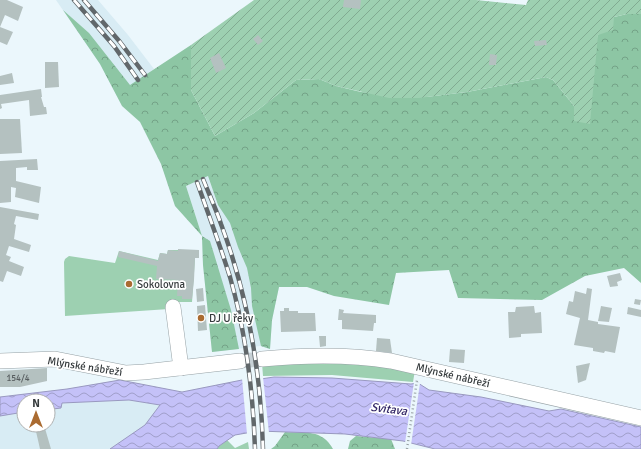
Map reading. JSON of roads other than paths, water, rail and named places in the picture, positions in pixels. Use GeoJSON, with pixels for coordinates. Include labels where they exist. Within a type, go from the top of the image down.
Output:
{"type":"FeatureCollection","features":[{"type":"Feature","properties":{"kind":"street"},"geometry":{"type":"LineString","coordinates":[[173,306],[180,368]]}},
{"type":"Feature","properties":{"kind":"street","name":"Mlýnské nábřeží"},"geometry":{"type":"LineString","coordinates":[[262,359],[306,356],[386,360],[641,418]]}},
{"type":"Feature","properties":{"kind":"street","name":"Mlýnské nábřeží"},"geometry":{"type":"LineString","coordinates":[[0,361],[55,359],[126,373],[240,361]]}},
{"type":"Feature","properties":{"kind":"water","name":"Svitava"},"geometry":{"type":"Polygon","coordinates":[[[274,377],[332,378],[411,384],[418,383],[429,390],[481,397],[549,411],[561,409],[641,427],[641,449],[435,449],[403,441],[345,434],[258,431],[235,435],[217,449],[110,449],[145,425],[160,405],[129,400],[62,403],[61,408],[56,409],[56,393],[34,393],[120,380],[182,392],[242,380],[274,377]]]}},
{"type":"Feature","properties":{"kind":"water"},"geometry":{"type":"Polygon","coordinates":[[[16,395],[16,413],[0,416],[0,397],[16,395]]]}},
{"type":"Feature","properties":{"kind":"tunnel"},"geometry":{"type":"LineString","coordinates":[[240,361],[262,359]]}},
{"type":"Feature","properties":{"kind":"railway"},"geometry":{"type":"LineString","coordinates":[[74,0],[114,46],[138,80]]}},
{"type":"Feature","properties":{"kind":"railway"},"geometry":{"type":"LineString","coordinates":[[84,0],[120,42],[145,75]]}},
{"type":"Feature","properties":{"kind":"railway"},"geometry":{"type":"LineString","coordinates":[[203,179],[230,251],[246,307],[256,363],[262,420],[263,449]]}},
{"type":"Feature","properties":{"kind":"railway"},"geometry":{"type":"LineString","coordinates":[[197,182],[236,298],[248,362],[255,449]]}},
{"type":"Feature","properties":{"kind":"place","name":"Sokolovna"},"geometry":{"type":"Point","coordinates":[129,284]}},
{"type":"Feature","properties":{"kind":"place","name":"DJ U řeky"},"geometry":{"type":"Point","coordinates":[201,318]}}]}
